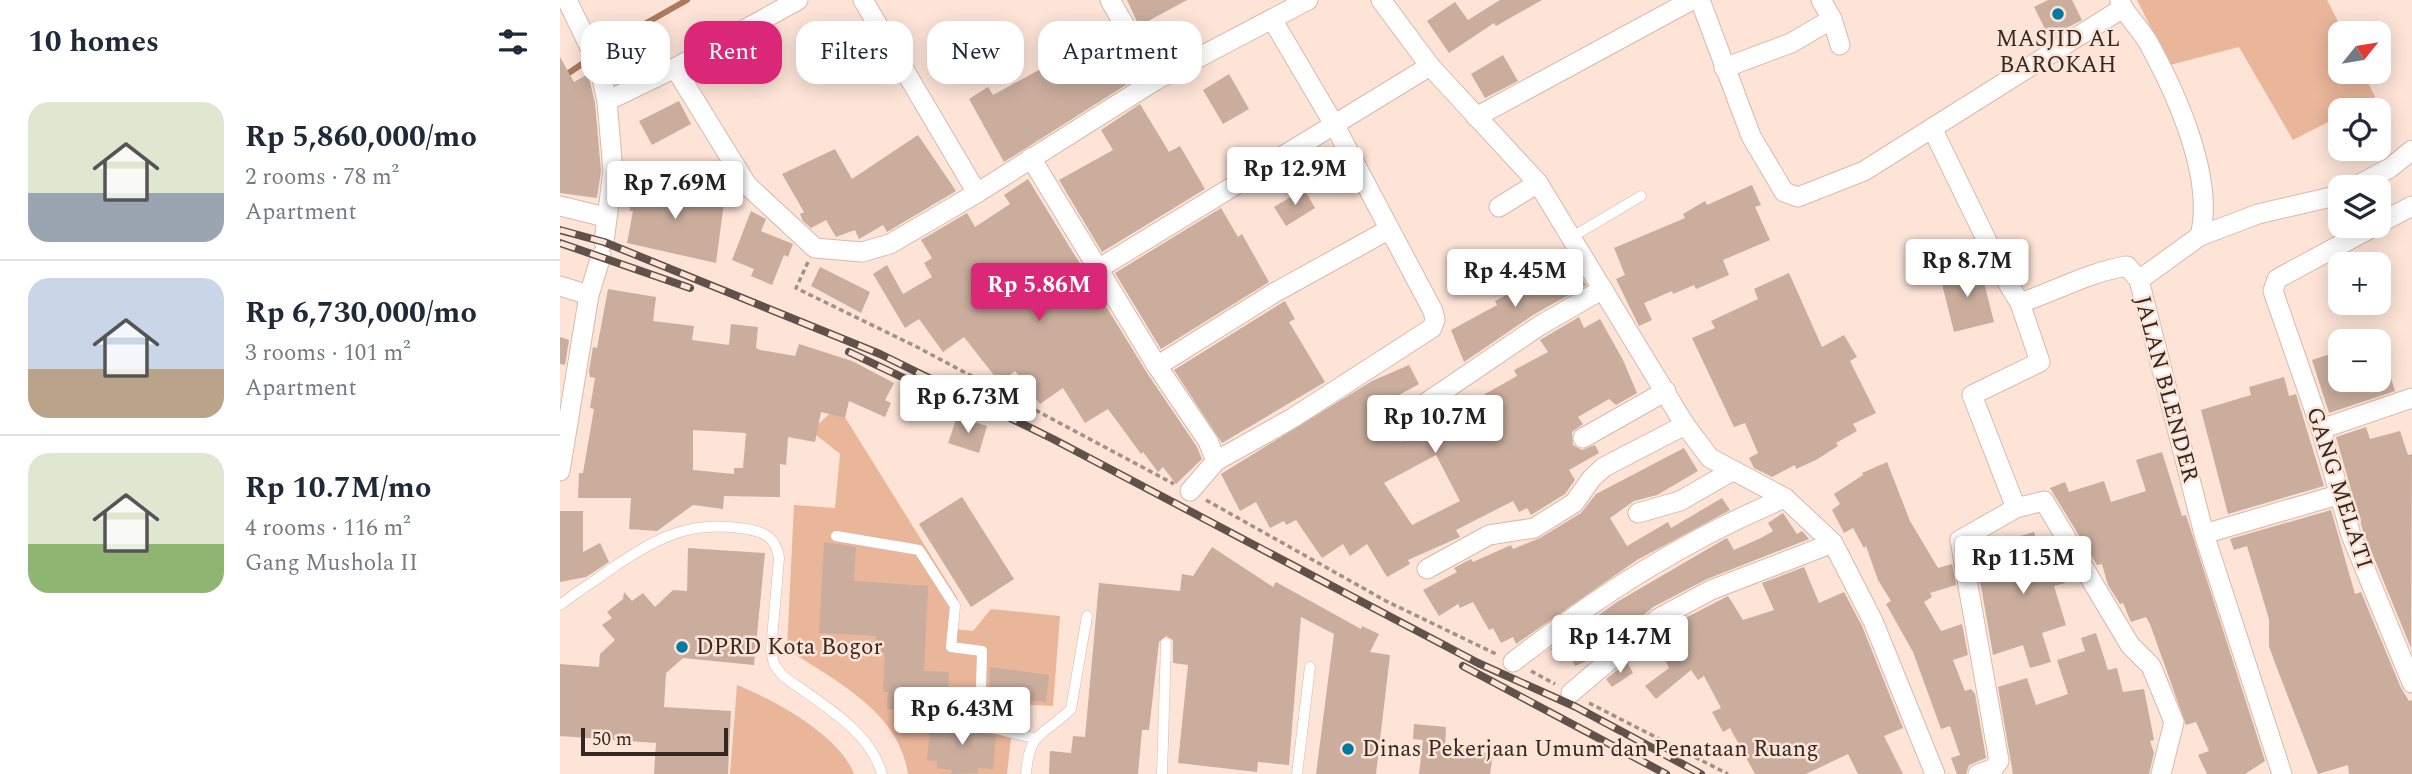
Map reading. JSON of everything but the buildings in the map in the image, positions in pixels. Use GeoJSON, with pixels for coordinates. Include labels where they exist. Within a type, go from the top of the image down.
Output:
{"type":"FeatureCollection","features":[{"type":"Feature","properties":{"kind":"street"},"geometry":{"type":"LineString","coordinates":[[560,471],[589,295],[602,249],[613,171],[607,101],[599,66],[567,0]]}},
{"type":"Feature","properties":{"kind":"street"},"geometry":{"type":"LineString","coordinates":[[607,101],[674,68],[798,0]]}},
{"type":"Feature","properties":{"kind":"street"},"geometry":{"type":"LineString","coordinates":[[863,0],[977,193]]}},
{"type":"Feature","properties":{"kind":"street"},"geometry":{"type":"LineString","coordinates":[[1110,0],[1122,21]]}},
{"type":"Feature","properties":{"kind":"street"},"geometry":{"type":"LineString","coordinates":[[1202,56],[1308,0]]}},
{"type":"Feature","properties":{"kind":"street"},"geometry":{"type":"LineString","coordinates":[[1381,0],[1430,66],[1538,183],[1685,425],[1710,458],[1785,498],[1833,543],[1873,621],[1935,774]]}},
{"type":"Feature","properties":{"kind":"street"},"geometry":{"type":"LineString","coordinates":[[1476,117],[1692,0]]}},
{"type":"Feature","properties":{"kind":"street"},"geometry":{"type":"LineString","coordinates":[[1700,0],[1751,136],[1784,192],[1798,197],[1864,172],[1933,130],[2121,3],[2147,41],[2201,167],[2203,224],[2200,236]]}},
{"type":"Feature","properties":{"kind":"street"},"geometry":{"type":"LineString","coordinates":[[1821,0],[1832,19],[1840,45]]}},
{"type":"Feature","properties":{"kind":"street"},"geometry":{"type":"LineString","coordinates":[[1190,491],[1216,461],[1291,419],[1432,328],[1435,320],[1433,311],[1335,126],[1272,19]]}},
{"type":"Feature","properties":{"kind":"street"},"geometry":{"type":"LineString","coordinates":[[1724,68],[1791,43],[1832,19]]}},
{"type":"Feature","properties":{"kind":"street"},"geometry":{"type":"LineString","coordinates":[[1098,269],[1430,66]]}},
{"type":"Feature","properties":{"kind":"street"},"geometry":{"type":"LineString","coordinates":[[674,68],[747,185],[815,248],[862,252],[890,244],[977,193],[1150,84]]}},
{"type":"Feature","properties":{"kind":"street"},"geometry":{"type":"LineString","coordinates":[[1933,130],[2020,303],[2040,362],[1972,395],[2016,508]]}},
{"type":"Feature","properties":{"kind":"street"},"geometry":{"type":"LineString","coordinates":[[2377,175],[2412,150]]}},
{"type":"Feature","properties":{"kind":"street"},"geometry":{"type":"LineString","coordinates":[[1031,158],[1157,366],[1208,441],[1216,461]]}},
{"type":"Feature","properties":{"kind":"street"},"geometry":{"type":"LineString","coordinates":[[613,171],[747,185]]}},
{"type":"Feature","properties":{"kind":"street"},"geometry":{"type":"LineString","coordinates":[[1499,207],[1538,183]]}},
{"type":"Feature","properties":{"kind":"street","name":"JALAN BLENDER"},"geometry":{"type":"LineString","coordinates":[[2282,774],[2204,534],[2139,280],[2200,236],[2258,214],[2328,198]]}},
{"type":"Feature","properties":{"kind":"street"},"geometry":{"type":"LineString","coordinates":[[560,206],[605,217]]}},
{"type":"Feature","properties":{"kind":"street"},"geometry":{"type":"LineString","coordinates":[[2391,217],[2412,206]]}},
{"type":"Feature","properties":{"kind":"street"},"geometry":{"type":"LineString","coordinates":[[1157,366],[1274,293],[1388,230]]}},
{"type":"Feature","properties":{"kind":"street","name":"GANG MELATI"},"geometry":{"type":"LineString","coordinates":[[2353,238],[2277,279],[2273,291],[2321,429],[2351,535],[2412,682]]}},
{"type":"Feature","properties":{"kind":"street"},"geometry":{"type":"LineString","coordinates":[[2020,303],[2056,291],[2102,270],[2127,266],[2139,280]]}},
{"type":"Feature","properties":{"kind":"street"},"geometry":{"type":"LineString","coordinates":[[560,286],[589,295]]}},
{"type":"Feature","properties":{"kind":"street"},"geometry":{"type":"LineString","coordinates":[[1408,415],[1539,326],[1603,289]]}},
{"type":"Feature","properties":{"kind":"street"},"geometry":{"type":"LineString","coordinates":[[1583,438],[1666,391]]}},
{"type":"Feature","properties":{"kind":"street"},"geometry":{"type":"LineString","coordinates":[[2321,429],[2412,398]]}},
{"type":"Feature","properties":{"kind":"street"},"geometry":{"type":"LineString","coordinates":[[1427,569],[1489,535],[1534,528],[1574,503],[1592,478],[1604,467],[1685,425]]}},
{"type":"Feature","properties":{"kind":"street"},"geometry":{"type":"LineString","coordinates":[[1638,513],[1680,501],[1732,471]]}},
{"type":"Feature","properties":{"kind":"street"},"geometry":{"type":"LineString","coordinates":[[2204,534],[2341,494]]}},
{"type":"Feature","properties":{"kind":"street"},"geometry":{"type":"LineString","coordinates":[[1513,662],[1580,610],[1652,564],[1736,518],[1785,498]]}},
{"type":"Feature","properties":{"kind":"street"},"geometry":{"type":"LineString","coordinates":[[1978,774],[1993,769],[1999,761],[1960,540],[2016,508],[2044,501],[2130,645],[2151,666],[2174,722],[2161,774]]}},
{"type":"Feature","properties":{"kind":"street"},"geometry":{"type":"LineString","coordinates":[[1571,693],[1659,618],[1711,590],[1833,543]]}},
{"type":"Feature","properties":{"kind":"lane"},"geometry":{"type":"LineString","coordinates":[[1572,237],[1640,196]]}},
{"type":"Feature","properties":{"kind":"lane"},"geometry":{"type":"LineString","coordinates":[[560,605],[650,543],[670,533],[689,528],[714,527],[751,530],[771,537],[779,558],[771,650],[774,664],[782,675],[862,736],[882,774]]}},
{"type":"Feature","properties":{"kind":"lane"},"geometry":{"type":"LineString","coordinates":[[836,536],[919,550],[955,606],[951,647],[982,651],[980,725],[1033,738]]}},
{"type":"Feature","properties":{"kind":"lane"},"geometry":{"type":"LineString","coordinates":[[1026,774],[1028,751],[1033,738],[1071,709],[1087,616]]}},
{"type":"Feature","properties":{"kind":"lane"},"geometry":{"type":"LineString","coordinates":[[1162,774],[1166,643]]}},
{"type":"Feature","properties":{"kind":"lane"},"geometry":{"type":"LineString","coordinates":[[1297,774],[1310,667]]}},
{"type":"Feature","properties":{"kind":"path"},"geometry":{"type":"LineString","coordinates":[[815,248],[796,288],[917,347],[1190,491],[1386,601],[1513,662],[1728,774]]}},
{"type":"Feature","properties":{"kind":"shaded area"},"geometry":{"type":"Polygon","coordinates":[[[2137,0],[2327,0],[2338,21],[2328,21],[2328,84],[2369,84],[2375,97],[2328,98],[2328,122],[2293,140],[2239,47],[2170,65],[2137,0]]]}},
{"type":"Feature","properties":{"kind":"shaded area"},"geometry":{"type":"Polygon","coordinates":[[[838,406],[958,599],[953,629],[973,631],[991,609],[1060,616],[1053,706],[1015,704],[1007,774],[908,774],[902,752],[892,732],[878,715],[844,686],[787,649],[794,505],[835,508],[840,454],[811,431],[838,406]]]}},
{"type":"Feature","properties":{"kind":"shaded area"},"geometry":{"type":"Polygon","coordinates":[[[737,685],[804,720],[835,746],[854,774],[730,774],[737,685]]]}},
{"type":"Feature","properties":{"kind":"waterway"},"geometry":{"type":"LineString","coordinates":[[560,79],[620,38],[687,0]]}},
{"type":"Feature","properties":{"kind":"railway"},"geometry":{"type":"LineString","coordinates":[[560,230],[604,242],[880,354],[1053,439],[1478,663],[1576,707],[1701,774]]}},
{"type":"Feature","properties":{"kind":"railway"},"geometry":{"type":"LineString","coordinates":[[560,243],[690,288]]}},
{"type":"Feature","properties":{"kind":"railway"},"geometry":{"type":"LineString","coordinates":[[849,352],[925,388]]}},
{"type":"Feature","properties":{"kind":"railway"},"geometry":{"type":"LineString","coordinates":[[1463,666],[1666,774]]}},
{"type":"Feature","properties":{"kind":"place","name":"MASJID AL BAROKAH"},"geometry":{"type":"Point","coordinates":[2058,14]}},
{"type":"Feature","properties":{"kind":"place","name":"DPRD Kota Bogor"},"geometry":{"type":"Point","coordinates":[682,647]}},
{"type":"Feature","properties":{"kind":"place","name":"Dinas Pekerjaan Umum dan Penataan Ruang"},"geometry":{"type":"Point","coordinates":[1348,749]}}]}
